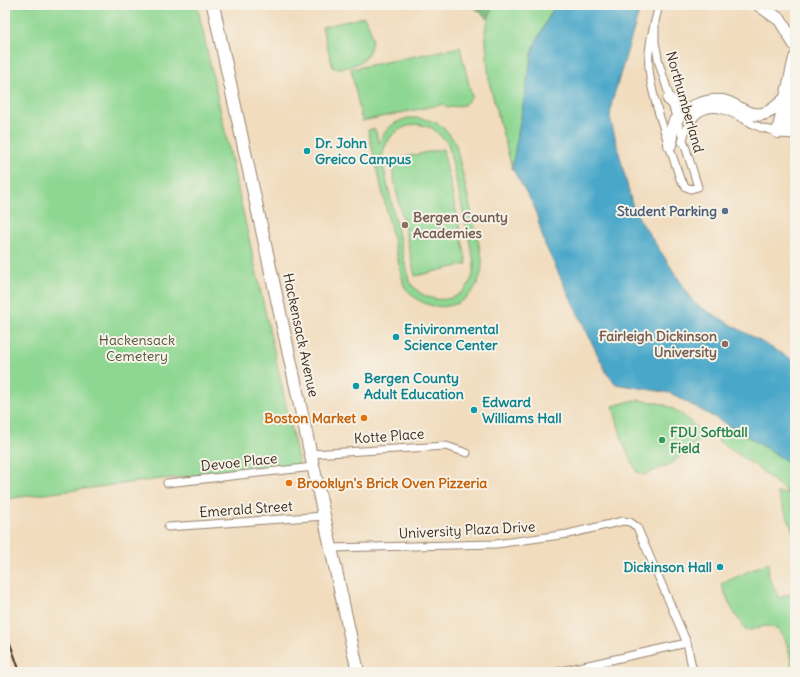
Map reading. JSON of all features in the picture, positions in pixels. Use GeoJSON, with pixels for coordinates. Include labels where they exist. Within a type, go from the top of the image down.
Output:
{"type":"FeatureCollection","features":[{"type":"Feature","properties":{"kind":"main road","name":"Hackensack Avenue"},"geometry":{"type":"LineString","coordinates":[[213,5],[312,454],[358,672]]}},
{"type":"Feature","properties":{"kind":"main road"},"geometry":{"type":"LineString","coordinates":[[759,5],[780,20],[795,45]]}},
{"type":"Feature","properties":{"kind":"main road"},"geometry":{"type":"LineString","coordinates":[[786,133],[792,101],[795,58]]}},
{"type":"Feature","properties":{"kind":"main road"},"geometry":{"type":"LineString","coordinates":[[669,99],[674,104],[688,110]]}},
{"type":"Feature","properties":{"kind":"main road"},"geometry":{"type":"LineString","coordinates":[[670,145],[671,132],[676,121],[696,105],[721,101],[754,115],[763,114],[792,101]]}},
{"type":"Feature","properties":{"kind":"street"},"geometry":{"type":"LineString","coordinates":[[659,5],[649,48],[649,69],[656,100],[670,145]]}},
{"type":"Feature","properties":{"kind":"street","name":"Northumberland"},"geometry":{"type":"LineString","coordinates":[[655,22],[659,63],[682,142],[698,187],[691,189],[686,187],[680,179],[670,145]]}},
{"type":"Feature","properties":{"kind":"street"},"geometry":{"type":"LineString","coordinates":[[682,142],[688,125],[695,115],[713,109],[721,109],[759,127],[786,133]]}},
{"type":"Feature","properties":{"kind":"street","name":"Kotte Place"},"geometry":{"type":"LineString","coordinates":[[312,454],[446,446],[467,453]]}},
{"type":"Feature","properties":{"kind":"street","name":"Devoe Place"},"geometry":{"type":"LineString","coordinates":[[167,483],[314,467]]}},
{"type":"Feature","properties":{"kind":"street","name":"Emerald Street"},"geometry":{"type":"LineString","coordinates":[[168,527],[325,516]]}},
{"type":"Feature","properties":{"kind":"street","name":"University Plaza Drive"},"geometry":{"type":"LineString","coordinates":[[332,548],[496,544],[561,536],[623,521],[630,522],[637,527],[687,643],[693,672]]}},
{"type":"Feature","properties":{"kind":"street"},"geometry":{"type":"LineString","coordinates":[[557,672],[687,643]]}},
{"type":"Feature","properties":{"kind":"green space","name":"Hackensack Cemetery"},"geometry":{"type":"Polygon","coordinates":[[[5,5],[197,5],[300,468],[161,479],[5,499],[5,5]]]}},
{"type":"Feature","properties":{"kind":"green space"},"geometry":{"type":"Polygon","coordinates":[[[472,5],[493,5],[488,19],[472,5]]]}},
{"type":"Feature","properties":{"kind":"green space"},"geometry":{"type":"Polygon","coordinates":[[[493,5],[555,5],[533,48],[512,168],[489,82],[485,30],[493,5]]]}},
{"type":"Feature","properties":{"kind":"green space"},"geometry":{"type":"Polygon","coordinates":[[[364,17],[372,37],[368,54],[362,61],[354,65],[344,68],[333,68],[322,27],[364,17]]]}},
{"type":"Feature","properties":{"kind":"green space"},"geometry":{"type":"Polygon","coordinates":[[[460,47],[472,97],[464,105],[447,108],[444,104],[362,121],[351,69],[460,47]]]}},
{"type":"Feature","properties":{"kind":"green space"},"geometry":{"type":"Polygon","coordinates":[[[408,118],[416,118],[436,123],[447,132],[456,145],[482,258],[481,274],[475,288],[466,298],[455,304],[442,307],[428,305],[416,298],[404,286],[368,130],[375,129],[379,143],[390,127],[408,118]],[[418,124],[411,125],[398,131],[389,140],[383,153],[382,160],[409,281],[418,291],[428,297],[439,299],[450,298],[460,294],[468,286],[473,275],[474,262],[448,143],[432,128],[418,124]]]}},
{"type":"Feature","properties":{"kind":"green space"},"geometry":{"type":"Polygon","coordinates":[[[443,149],[467,264],[415,276],[390,160],[443,149]]]}},
{"type":"Feature","properties":{"kind":"green space","name":"FDU Softball Field"},"geometry":{"type":"Polygon","coordinates":[[[634,400],[657,403],[674,410],[689,421],[705,437],[670,464],[644,475],[637,472],[623,443],[613,406],[634,400]]]}},
{"type":"Feature","properties":{"kind":"green space"},"geometry":{"type":"Polygon","coordinates":[[[728,425],[795,466],[795,535],[777,493],[788,493],[756,466],[718,441],[728,425]]]}},
{"type":"Feature","properties":{"kind":"green space"},"geometry":{"type":"Polygon","coordinates":[[[769,562],[768,575],[779,598],[795,592],[795,672],[793,672],[787,644],[780,632],[767,626],[746,631],[732,609],[721,584],[769,562]]]}},
{"type":"Feature","properties":{"kind":"water"},"geometry":{"type":"Polygon","coordinates":[[[555,5],[641,5],[612,102],[610,117],[632,204],[640,220],[695,304],[795,361],[795,466],[739,431],[670,393],[616,384],[607,374],[545,245],[534,206],[512,168],[533,48],[555,5]]]}},
{"type":"Feature","properties":{"kind":"railway"},"geometry":{"type":"LineString","coordinates":[[5,629],[20,672]]}},
{"type":"Feature","properties":{"kind":"place","name":"Dr. John Greico Campus"},"geometry":{"type":"Point","coordinates":[307,151]}},
{"type":"Feature","properties":{"kind":"place","name":"Student Parking"},"geometry":{"type":"Point","coordinates":[725,211]}},
{"type":"Feature","properties":{"kind":"place","name":"Bergen County Academies"},"geometry":{"type":"Point","coordinates":[405,225]}},
{"type":"Feature","properties":{"kind":"place","name":"Enivironmental Science Center"},"geometry":{"type":"Point","coordinates":[396,337]}},
{"type":"Feature","properties":{"kind":"place","name":"Fairleigh Dickinson University"},"geometry":{"type":"Point","coordinates":[725,344]}},
{"type":"Feature","properties":{"kind":"place","name":"Bergen County Adult Education"},"geometry":{"type":"Point","coordinates":[356,386]}},
{"type":"Feature","properties":{"kind":"place","name":"Edward Williams Hall"},"geometry":{"type":"Point","coordinates":[474,410]}},
{"type":"Feature","properties":{"kind":"place","name":"Boston Market"},"geometry":{"type":"Point","coordinates":[364,418]}},
{"type":"Feature","properties":{"kind":"place","name":"FDU Softball Field"},"geometry":{"type":"Point","coordinates":[662,440]}},
{"type":"Feature","properties":{"kind":"place","name":"Brooklyn's Brick Oven Pizzeria"},"geometry":{"type":"Point","coordinates":[289,483]}},
{"type":"Feature","properties":{"kind":"place","name":"Dickinson Hall"},"geometry":{"type":"Point","coordinates":[720,567]}}]}
